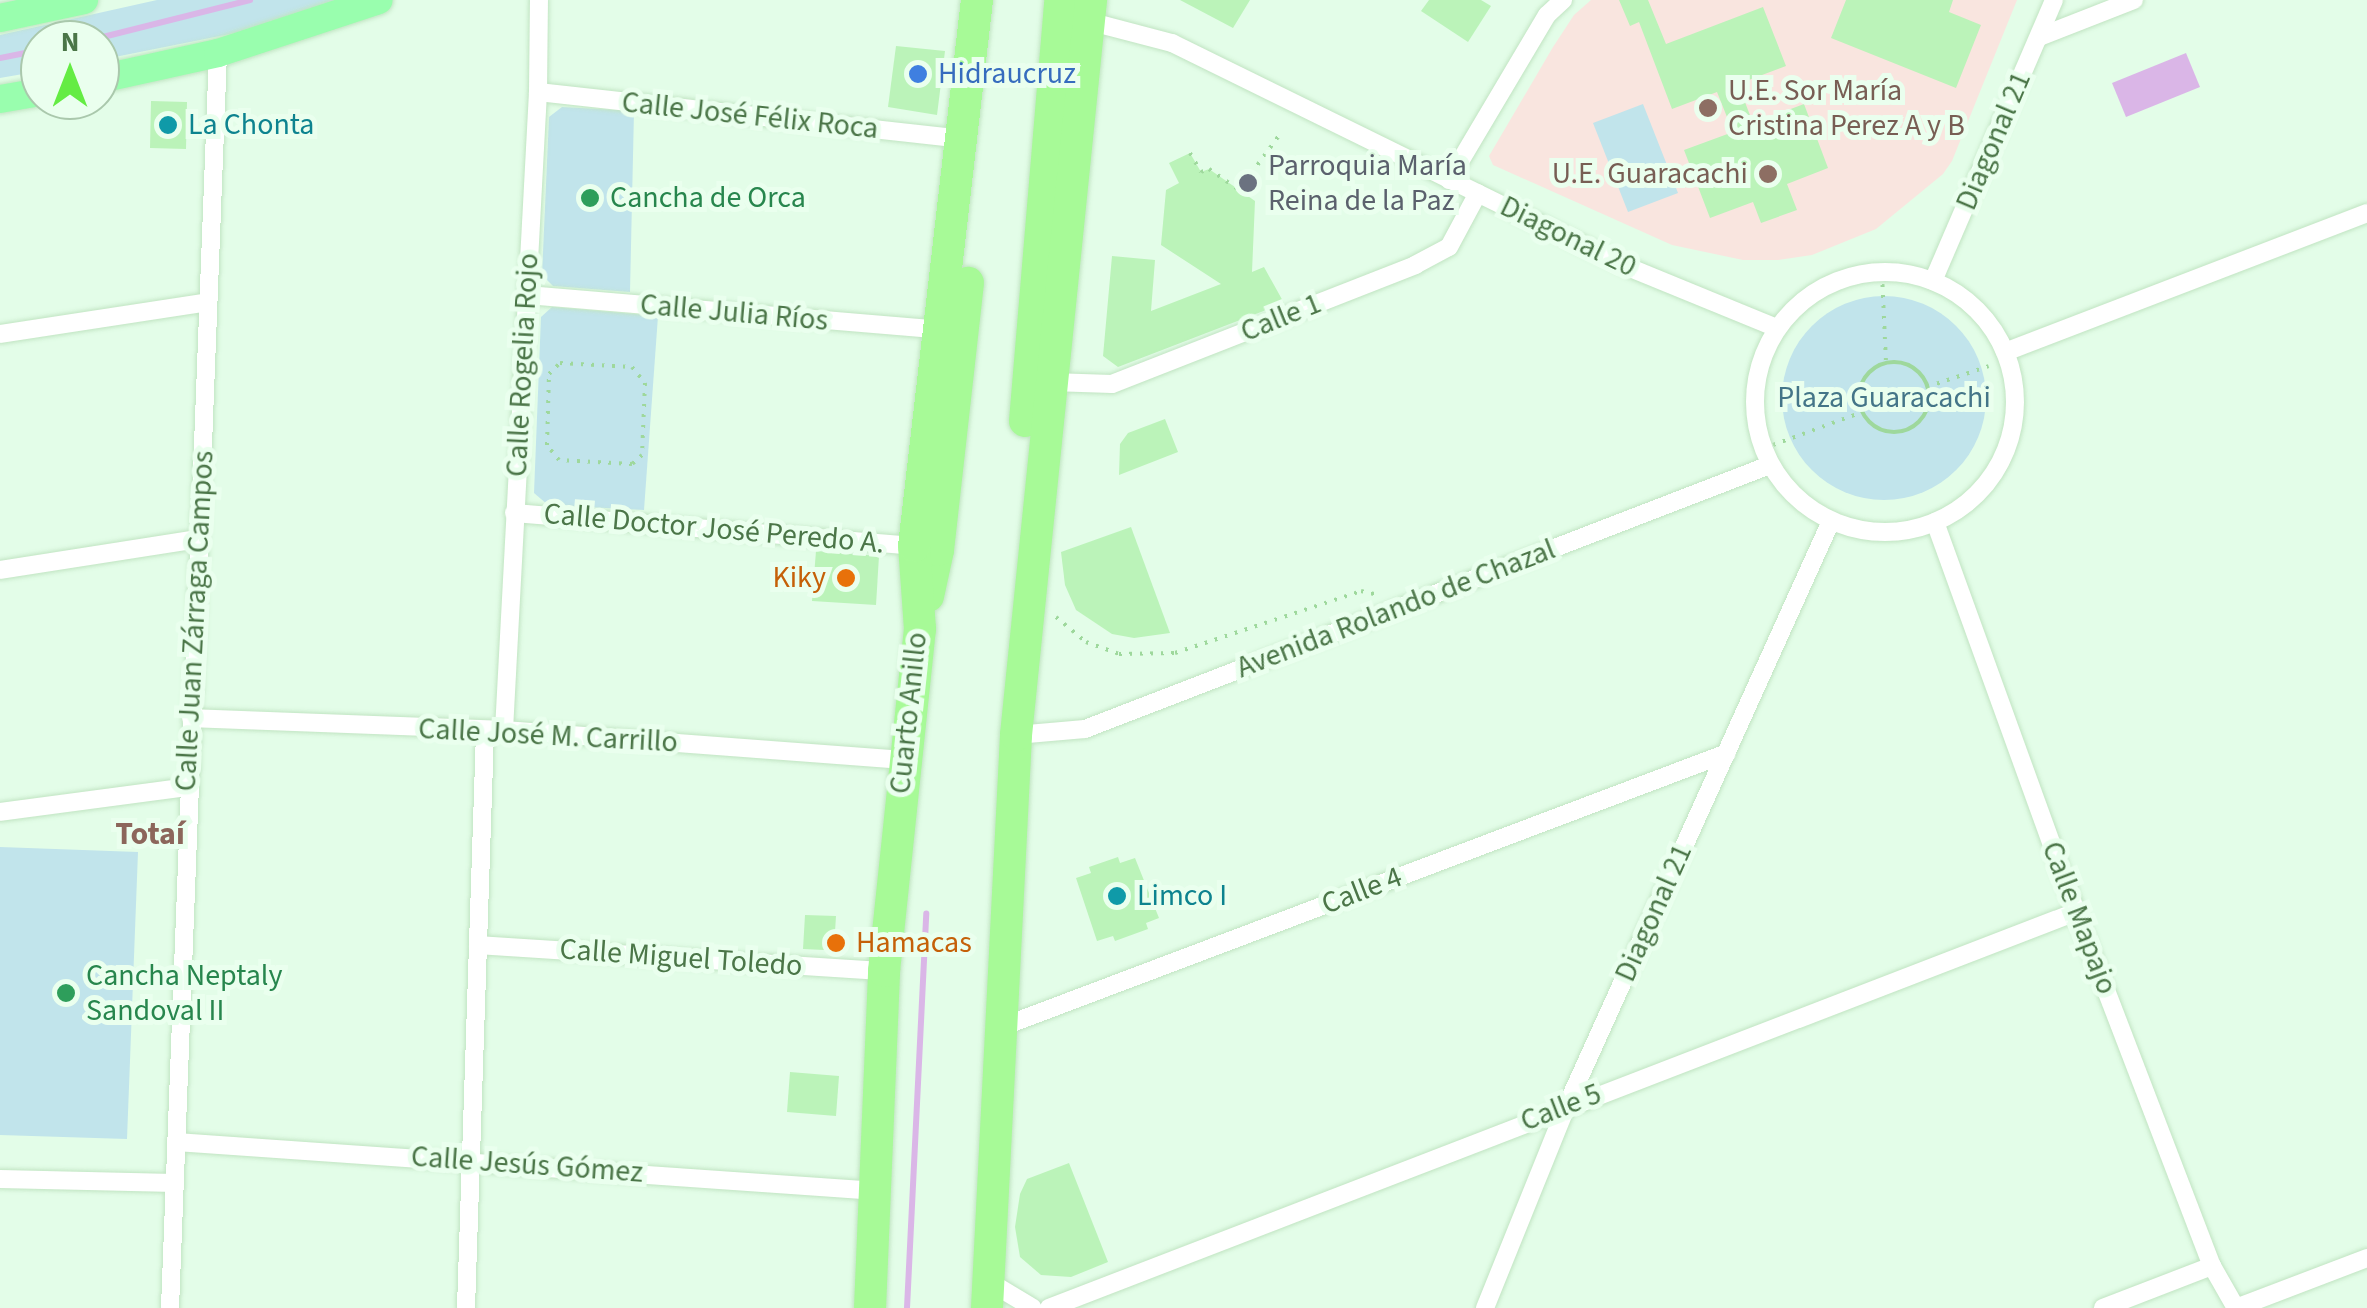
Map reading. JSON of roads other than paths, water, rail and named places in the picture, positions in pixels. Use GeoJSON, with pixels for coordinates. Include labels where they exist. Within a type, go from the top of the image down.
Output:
{"type":"FeatureCollection","features":[{"type":"Feature","properties":{"kind":"highway","name":"Cuarto Anillo"},"geometry":{"type":"LineString","coordinates":[[870,1308],[878,1190],[884,971],[920,630],[914,546],[977,0]]}},
{"type":"Feature","properties":{"kind":"highway"},"geometry":{"type":"LineString","coordinates":[[920,630],[938,550],[1000,0]]}},
{"type":"Feature","properties":{"kind":"highway"},"geometry":{"type":"LineString","coordinates":[[1016,736],[1014,550],[1060,0]]}},
{"type":"Feature","properties":{"kind":"highway"},"geometry":{"type":"LineString","coordinates":[[988,1295],[998,1028],[1016,736],[1090,10]]}},
{"type":"Feature","properties":{"kind":"main road"},"geometry":{"type":"LineString","coordinates":[[0,18],[40,5],[84,0]]}},
{"type":"Feature","properties":{"kind":"main road"},"geometry":{"type":"LineString","coordinates":[[120,75],[218,54],[378,0]]}},
{"type":"Feature","properties":{"kind":"street","name":"Calle Rogelia Rojo"},"geometry":{"type":"LineString","coordinates":[[466,1308],[478,945],[528,295],[538,92],[538,0]]}},
{"type":"Feature","properties":{"kind":"street"},"geometry":{"type":"LineString","coordinates":[[1450,180],[1548,14],[1563,0]]}},
{"type":"Feature","properties":{"kind":"street","name":"Diagonal 21"},"geometry":{"type":"LineString","coordinates":[[1932,281],[2054,0]]}},
{"type":"Feature","properties":{"kind":"street"},"geometry":{"type":"LineString","coordinates":[[2038,37],[2134,0]]}},
{"type":"Feature","properties":{"kind":"street","name":"Diagonal 20"},"geometry":{"type":"LineString","coordinates":[[1090,10],[1172,43],[1628,267],[1777,328]]}},
{"type":"Feature","properties":{"kind":"street","name":"Calle Juan Zárraga Campos"},"geometry":{"type":"LineString","coordinates":[[170,1308],[218,54]]}},
{"type":"Feature","properties":{"kind":"street","name":"Calle José Félix Roca"},"geometry":{"type":"LineString","coordinates":[[538,92],[963,140]]}},
{"type":"Feature","properties":{"kind":"street","name":"Calle 1"},"geometry":{"type":"LineString","coordinates":[[1051,382],[1112,384],[1415,265],[1449,247],[1478,193]]}},
{"type":"Feature","properties":{"kind":"street"},"geometry":{"type":"LineString","coordinates":[[2006,356],[2367,212]]}},
{"type":"Feature","properties":{"kind":"street"},"geometry":{"type":"LineString","coordinates":[[1882,274],[1932,281],[1963,298],[1988,322],[2006,356],[2014,385],[2014,419],[2006,452],[1989,481],[1964,505],[1935,522],[1900,531],[1865,531],[1831,521],[1786,488],[1767,457],[1757,432],[1754,396],[1761,360],[1777,328],[1808,297],[1847,278],[1882,274]]}},
{"type":"Feature","properties":{"kind":"street","name":"Calle Julia Ríos"},"geometry":{"type":"LineString","coordinates":[[528,295],[940,330]]}},
{"type":"Feature","properties":{"kind":"street"},"geometry":{"type":"LineString","coordinates":[[0,334],[208,302]]}},
{"type":"Feature","properties":{"kind":"street","name":"Avenida Rolando de Chazal"},"geometry":{"type":"LineString","coordinates":[[1016,736],[1086,729],[1412,603],[1767,457]]}},
{"type":"Feature","properties":{"kind":"street","name":"Calle Doctor José Peredo A."},"geometry":{"type":"LineString","coordinates":[[514,513],[914,546]]}},
{"type":"Feature","properties":{"kind":"street","name":"Diagonal 21"},"geometry":{"type":"LineString","coordinates":[[1485,1308],[1567,1105],[1831,521]]}},
{"type":"Feature","properties":{"kind":"street","name":"Calle Mapajo"},"geometry":{"type":"LineString","coordinates":[[1935,522],[2076,912],[2212,1266],[2236,1308]]}},
{"type":"Feature","properties":{"kind":"street"},"geometry":{"type":"LineString","coordinates":[[0,570],[199,539]]}},
{"type":"Feature","properties":{"kind":"street","name":"Calle José M. Carrillo"},"geometry":{"type":"LineString","coordinates":[[191,718],[494,730],[904,760]]}},
{"type":"Feature","properties":{"kind":"street","name":"Calle 4"},"geometry":{"type":"LineString","coordinates":[[998,1028],[1726,753]]}},
{"type":"Feature","properties":{"kind":"street"},"geometry":{"type":"LineString","coordinates":[[0,812],[187,788]]}},
{"type":"Feature","properties":{"kind":"street","name":"Calle 5"},"geometry":{"type":"LineString","coordinates":[[1049,1308],[1567,1105],[2076,912]]}},
{"type":"Feature","properties":{"kind":"street","name":"Calle Miguel Toledo"},"geometry":{"type":"LineString","coordinates":[[478,945],[884,971]]}},
{"type":"Feature","properties":{"kind":"street","name":"Calle Jesús Gómez"},"geometry":{"type":"LineString","coordinates":[[176,1142],[878,1190]]}},
{"type":"Feature","properties":{"kind":"street"},"geometry":{"type":"LineString","coordinates":[[0,1180],[175,1183]]}},
{"type":"Feature","properties":{"kind":"street"},"geometry":{"type":"LineString","coordinates":[[2236,1308],[2367,1258]]}},
{"type":"Feature","properties":{"kind":"street"},"geometry":{"type":"LineString","coordinates":[[2103,1308],[2212,1266]]}},
{"type":"Feature","properties":{"kind":"street"},"geometry":{"type":"LineString","coordinates":[[988,1295],[1033,1308]]}},
{"type":"Feature","properties":{"kind":"waterway"},"geometry":{"type":"LineString","coordinates":[[120,33],[250,0]]}},
{"type":"Feature","properties":{"kind":"waterway"},"geometry":{"type":"LineString","coordinates":[[0,58],[20,54]]}},
{"type":"Feature","properties":{"kind":"waterway"},"geometry":{"type":"LineString","coordinates":[[907,1308],[926,913]]}},
{"type":"Feature","properties":{"kind":"place","name":"Hidraucruz"},"geometry":{"type":"Point","coordinates":[918,74]}},
{"type":"Feature","properties":{"kind":"place","name":"U.E. Sor María Cristina Perez A y B"},"geometry":{"type":"Point","coordinates":[1708,108]}},
{"type":"Feature","properties":{"kind":"place","name":"La Chonta"},"geometry":{"type":"Point","coordinates":[168,125]}},
{"type":"Feature","properties":{"kind":"place","name":"U.E. Guaracachi"},"geometry":{"type":"Point","coordinates":[1768,174]}},
{"type":"Feature","properties":{"kind":"place","name":"Parroquia María Reina de la Paz"},"geometry":{"type":"Point","coordinates":[1248,183]}},
{"type":"Feature","properties":{"kind":"place","name":"Cancha de Orca"},"geometry":{"type":"Point","coordinates":[590,198]}},
{"type":"Feature","properties":{"kind":"place","name":"Kiky"},"geometry":{"type":"Point","coordinates":[846,578]}},
{"type":"Feature","properties":{"kind":"place","name":"Limco I"},"geometry":{"type":"Point","coordinates":[1117,896]}},
{"type":"Feature","properties":{"kind":"place","name":"Hamacas"},"geometry":{"type":"Point","coordinates":[836,943]}},
{"type":"Feature","properties":{"kind":"place","name":"Cancha Neptaly Sandoval II"},"geometry":{"type":"Point","coordinates":[66,993]}},
{"type":"Feature","properties":{"kind":"district","name":"Totaí"},"geometry":{"type":"Point","coordinates":[150,834]}},
{"type":"Feature","properties":{"kind":"park label","name":"Plaza Guaracachi"},"geometry":{"type":"Point","coordinates":[1884,398]}}]}
